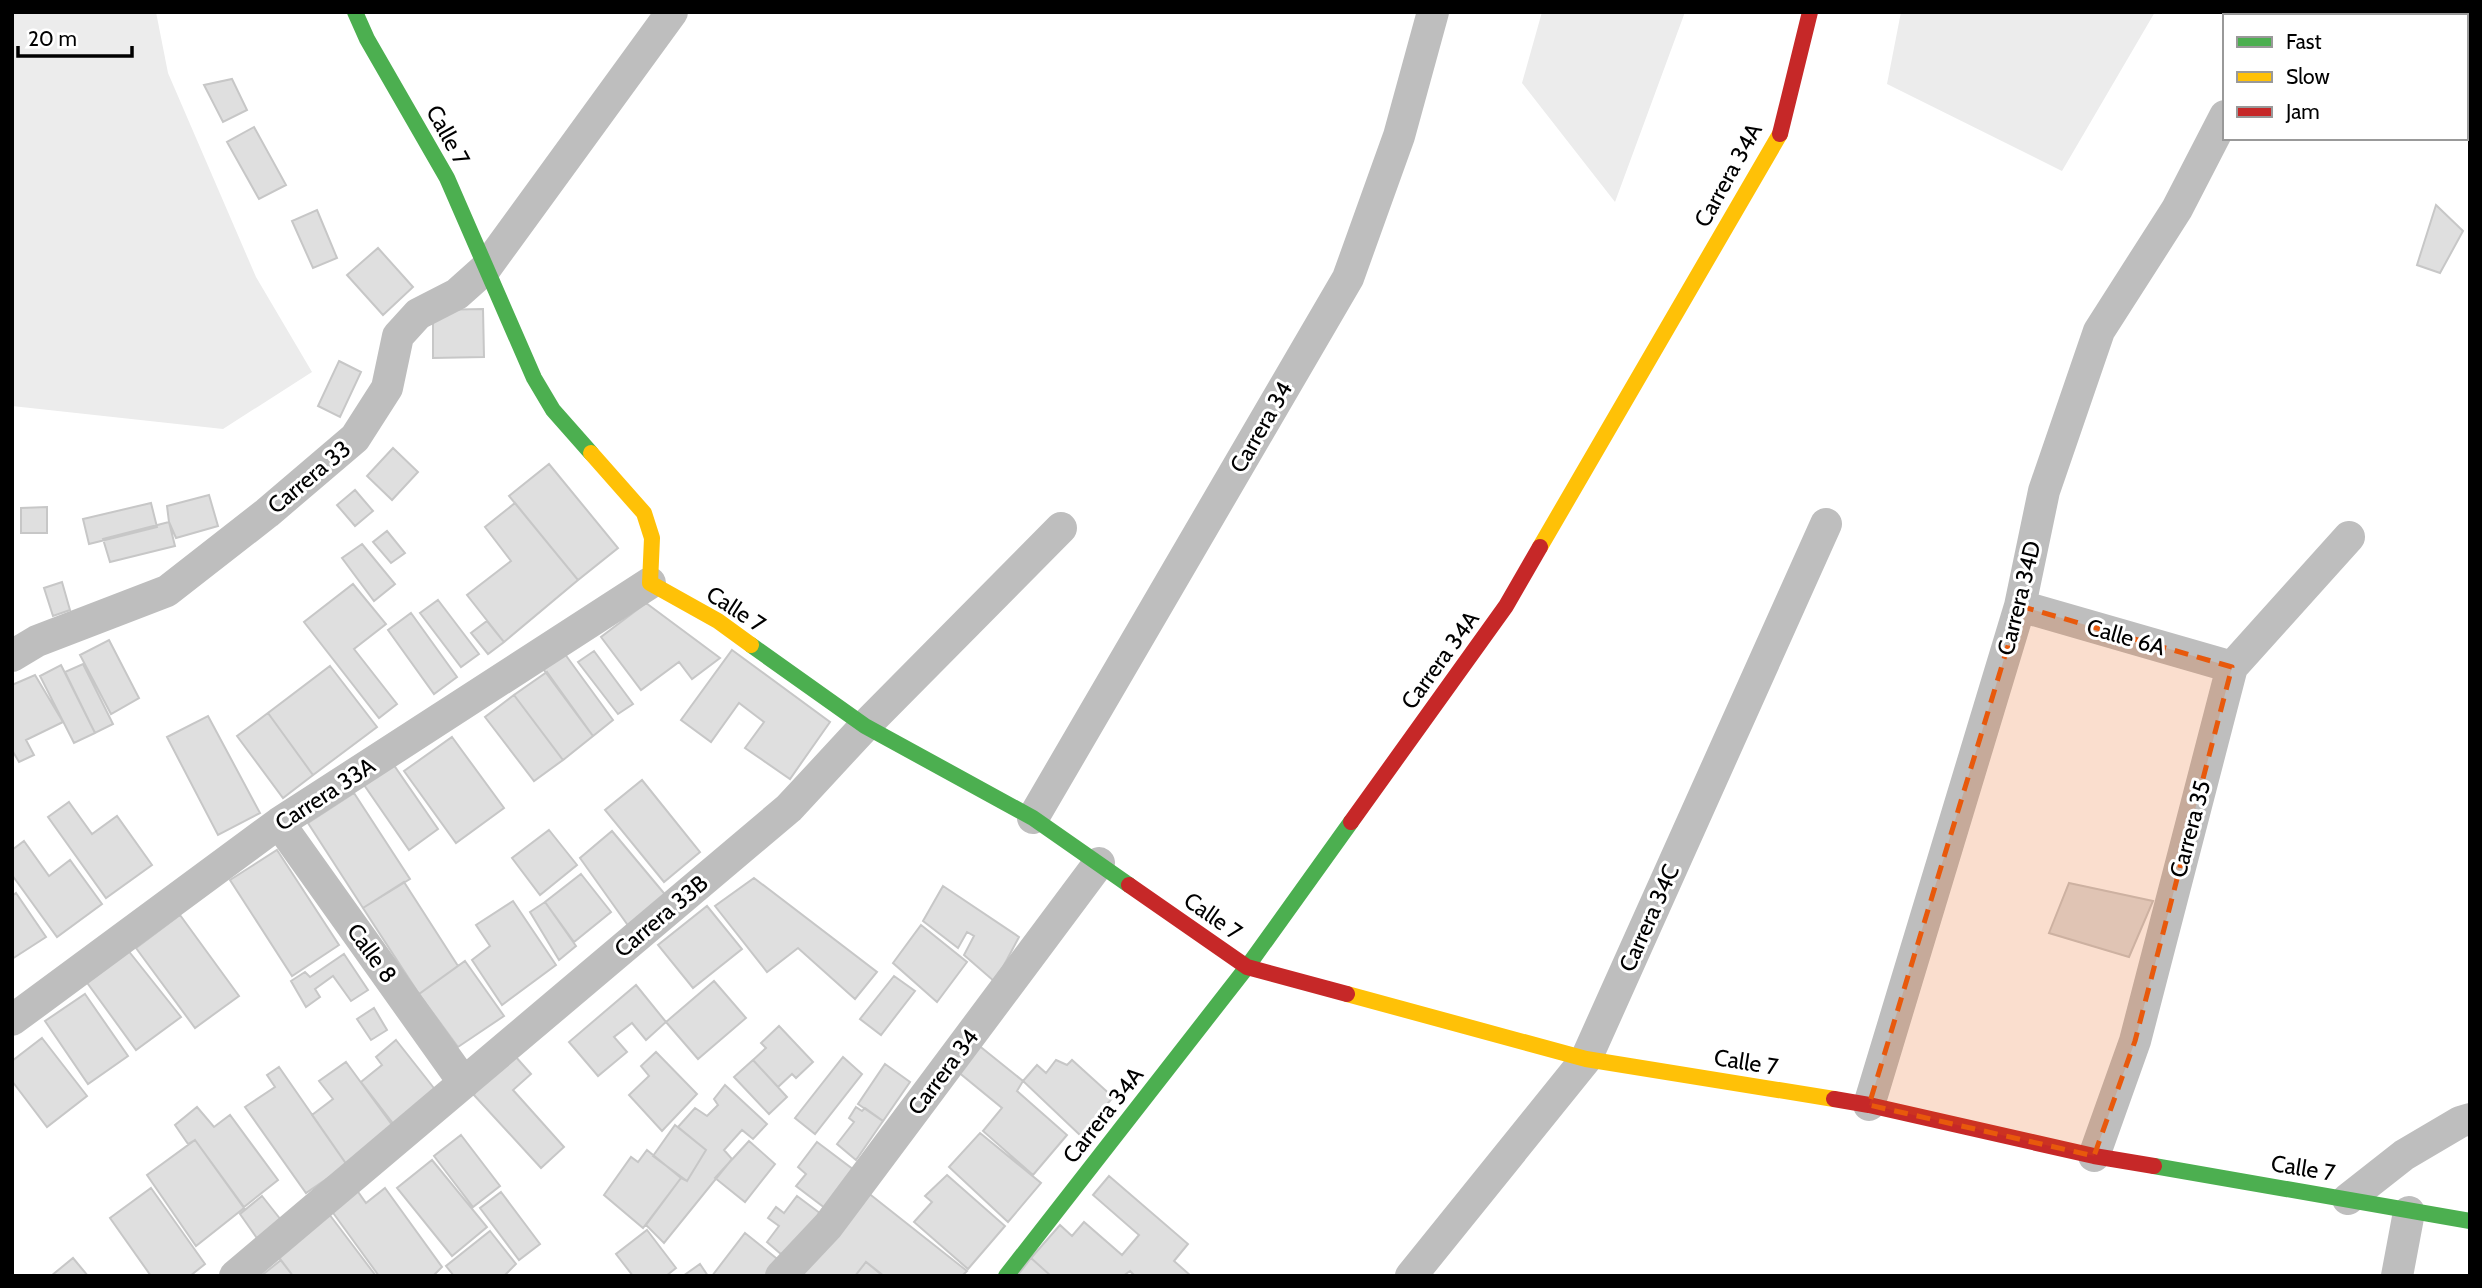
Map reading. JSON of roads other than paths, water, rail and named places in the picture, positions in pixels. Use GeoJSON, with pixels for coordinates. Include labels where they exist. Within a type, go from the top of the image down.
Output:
{"type":"FeatureCollection","features":[{"type":"Feature","properties":{"kind":"street","name":"Calle 7"},"geometry":{"type":"LineString","coordinates":[[355,12],[367,39],[447,178],[534,378],[553,410],[644,513],[652,538],[650,583],[718,621],[865,726],[1033,818],[1247,967],[1586,1059],[1869,1105],[2094,1156],[2470,1221]]}},
{"type":"Feature","properties":{"kind":"street","name":"Carrera 33"},"geometry":{"type":"LineString","coordinates":[[12,656],[37,641],[167,591],[267,513],[355,438],[387,388],[398,336],[418,313],[457,294],[485,269],[672,12]]}},
{"type":"Feature","properties":{"kind":"street","name":"Carrera 34"},"geometry":{"type":"LineString","coordinates":[[1033,818],[1348,278],[1399,135],[1433,12]]}},
{"type":"Feature","properties":{"kind":"street","name":"Carrera 34A"},"geometry":{"type":"LineString","coordinates":[[1006,1276],[1247,967],[1506,606],[1669,321],[1779,136],[1810,12]]}},
{"type":"Feature","properties":{"kind":"street","name":"Carrera 34D"},"geometry":{"type":"LineString","coordinates":[[1869,1105],[2020,606],[2045,491],[2099,331],[2177,209],[2223,120]]}},
{"type":"Feature","properties":{"kind":"street","name":"Carrera 34C"},"geometry":{"type":"LineString","coordinates":[[1427,1270],[1586,1059],[1826,524]]}},
{"type":"Feature","properties":{"kind":"street","name":"Carrera 33B"},"geometry":{"type":"LineString","coordinates":[[235,1276],[789,808],[865,726],[1061,527]]}},
{"type":"Feature","properties":{"kind":"street","name":"Carrera 35"},"geometry":{"type":"LineString","coordinates":[[2094,1156],[2135,1041],[2232,667],[2349,537]]}},
{"type":"Feature","properties":{"kind":"street","name":"Carrera 33A"},"geometry":{"type":"LineString","coordinates":[[12,1020],[279,823],[650,583]]}},
{"type":"Feature","properties":{"kind":"street","name":"Calle 6A"},"geometry":{"type":"LineString","coordinates":[[2020,606],[2232,667]]}},
{"type":"Feature","properties":{"kind":"street","name":"Calle 8"},"geometry":{"type":"LineString","coordinates":[[279,823],[464,1083]]}},
{"type":"Feature","properties":{"kind":"street","name":"Carrera 34"},"geometry":{"type":"LineString","coordinates":[[781,1276],[828,1226],[1099,863]]}},
{"type":"Feature","properties":{"kind":"street"},"geometry":{"type":"LineString","coordinates":[[2348,1199],[2404,1155],[2460,1122],[2470,1119]]}},
{"type":"Feature","properties":{"kind":"street"},"geometry":{"type":"LineString","coordinates":[[2397,1276],[2409,1212]]}}]}
